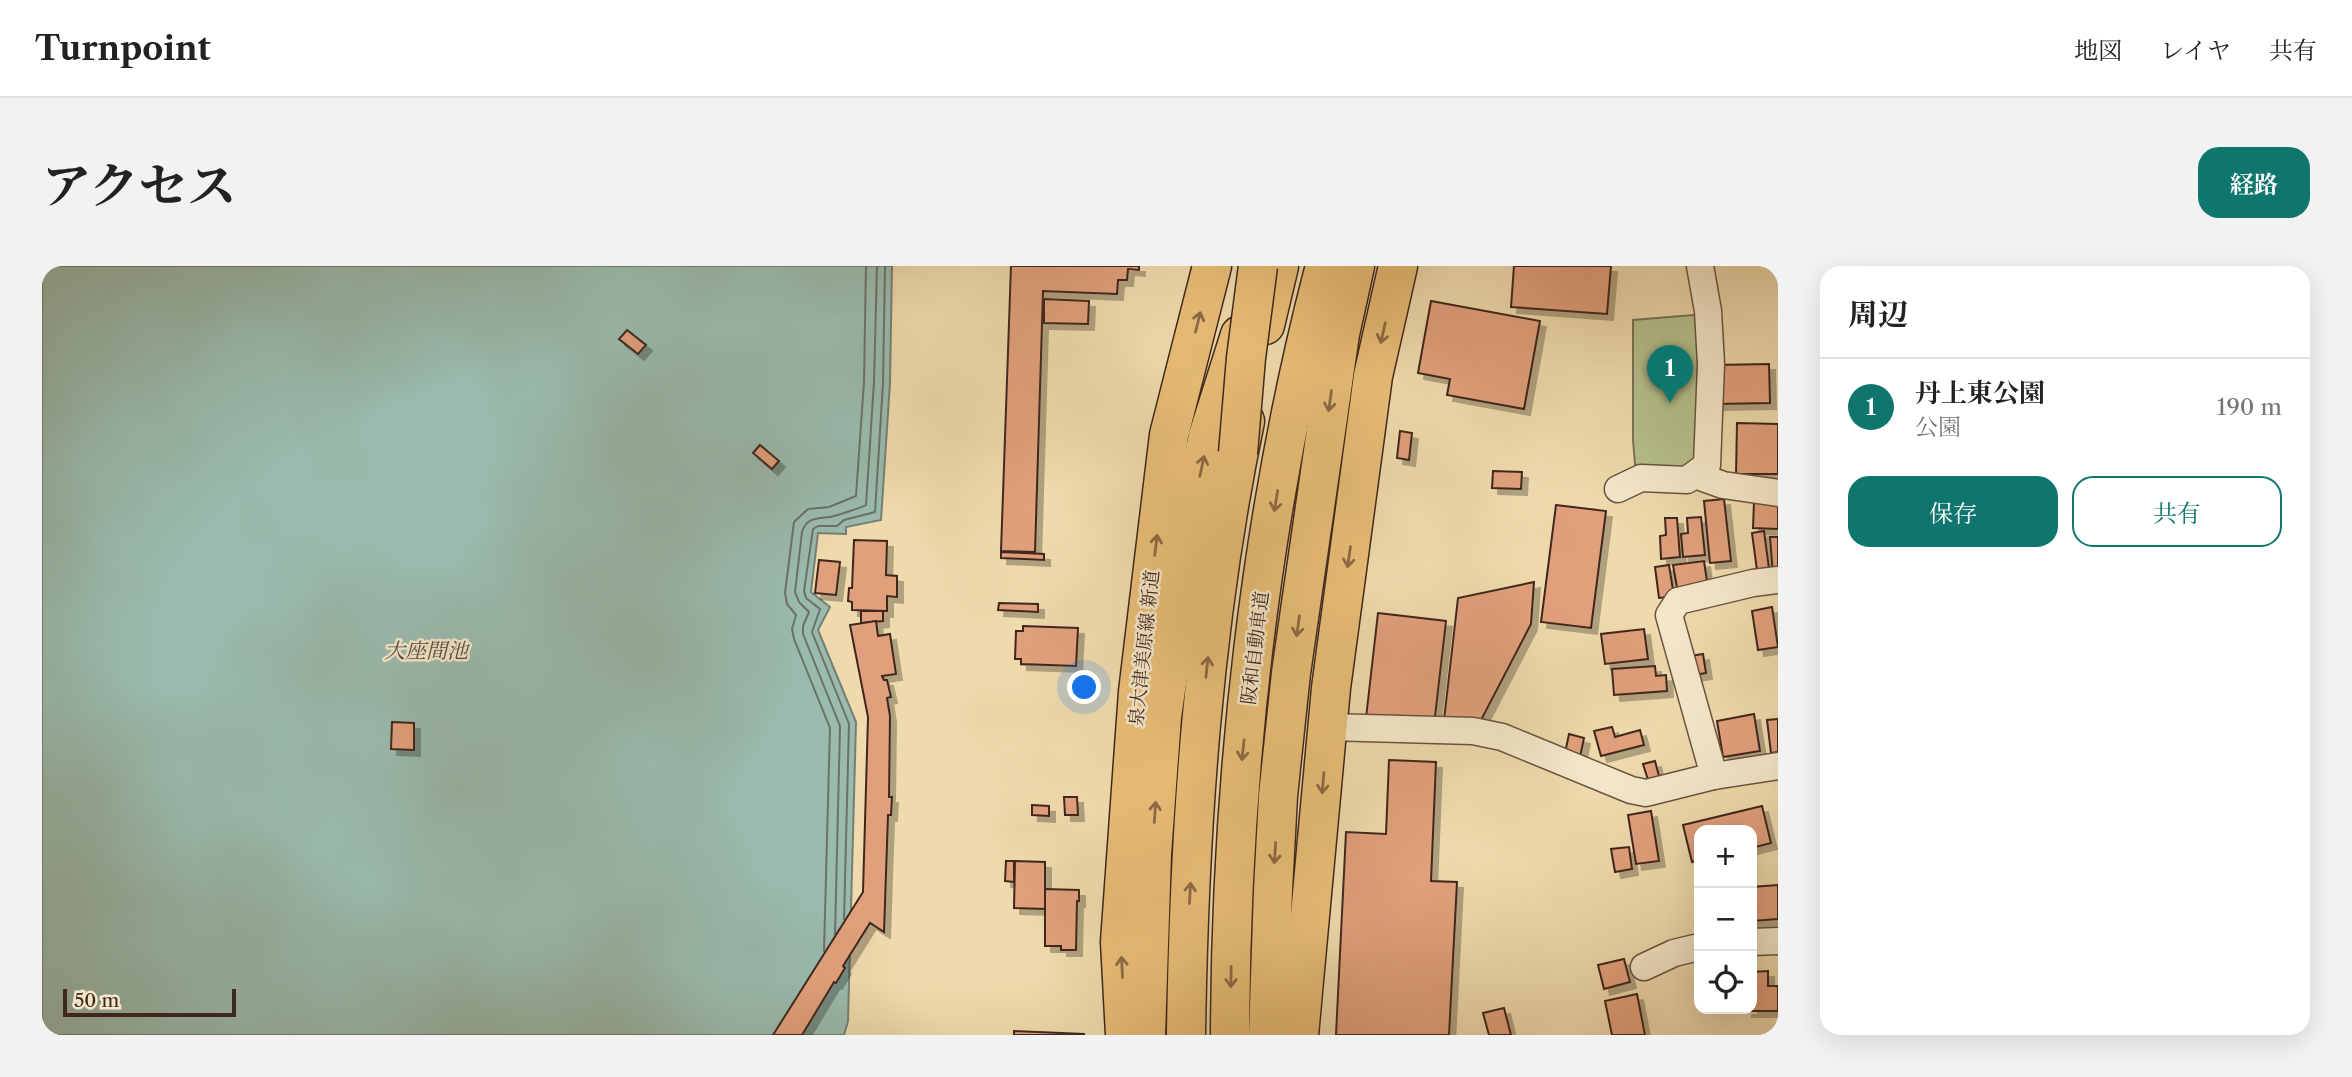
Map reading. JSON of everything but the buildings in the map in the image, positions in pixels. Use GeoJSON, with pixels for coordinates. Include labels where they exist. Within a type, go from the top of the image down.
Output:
{"type":"FeatureCollection","features":[{"type":"Feature","properties":{"kind":"main road","name":"泉大津美原線 新道"},"geometry":{"type":"LineString","coordinates":[[1125,1035],[1120,942],[1138,692],[1169,435],[1212,266]]}},
{"type":"Feature","properties":{"kind":"main road"},"geometry":{"type":"LineString","coordinates":[[1146,1035],[1152,854],[1162,717],[1195,502],[1208,436],[1239,340],[1259,266]]}},
{"type":"Feature","properties":{"kind":"main road"},"geometry":{"type":"LineString","coordinates":[[1238,453],[1246,358],[1259,266]]}},
{"type":"Feature","properties":{"kind":"main road"},"geometry":{"type":"LineString","coordinates":[[1186,1035],[1187,947],[1196,774],[1213,612],[1238,453],[1279,266]]}},
{"type":"Feature","properties":{"kind":"main road","name":"阪和自動車道"},"geometry":{"type":"LineString","coordinates":[[1230,1035],[1233,898],[1240,776],[1257,625],[1283,459],[1325,266]]}},
{"type":"Feature","properties":{"kind":"main road"},"geometry":{"type":"LineString","coordinates":[[1283,459],[1340,266]]}},
{"type":"Feature","properties":{"kind":"main road"},"geometry":{"type":"LineString","coordinates":[[1268,1035],[1278,796],[1291,673],[1340,334],[1355,266]]}},
{"type":"Feature","properties":{"kind":"main road"},"geometry":{"type":"LineString","coordinates":[[1299,1035],[1328,727],[1373,376],[1398,266]]}},
{"type":"Feature","properties":{"kind":"street"},"geometry":{"type":"LineString","coordinates":[[1618,489],[1641,478],[1687,480],[1707,465],[1711,364],[1708,311],[1700,266]]}},
{"type":"Feature","properties":{"kind":"street"},"geometry":{"type":"LineString","coordinates":[[1695,475],[1723,485],[1778,493]]}},
{"type":"Feature","properties":{"kind":"street"},"geometry":{"type":"LineString","coordinates":[[1714,776],[1669,615],[1678,601],[1753,583],[1778,580]]}},
{"type":"Feature","properties":{"kind":"street"},"geometry":{"type":"LineString","coordinates":[[1328,727],[1473,731],[1502,737],[1631,790],[1646,793],[1714,776],[1778,766]]}},
{"type":"Feature","properties":{"kind":"street"},"geometry":{"type":"LineString","coordinates":[[1757,942],[1778,941]]}},
{"type":"Feature","properties":{"kind":"street"},"geometry":{"type":"LineString","coordinates":[[1644,967],[1674,953],[1694,948]]}},
{"type":"Feature","properties":{"kind":"green space"},"geometry":{"type":"Polygon","coordinates":[[[1705,314],[1703,463],[1636,476],[1633,440],[1633,320],[1705,314]]]}},
{"type":"Feature","properties":{"kind":"water","name":"大座間池"},"geometry":{"type":"Polygon","coordinates":[[[42,266],[892,266],[890,383],[881,520],[846,527],[846,534],[818,533],[811,592],[830,607],[818,630],[856,722],[848,1021],[844,1035],[42,1035],[42,266]]]}},
{"type":"Feature","properties":{"kind":"place","name":"丹上東公園"},"geometry":{"type":"Point","coordinates":[1670,403]}}]}
